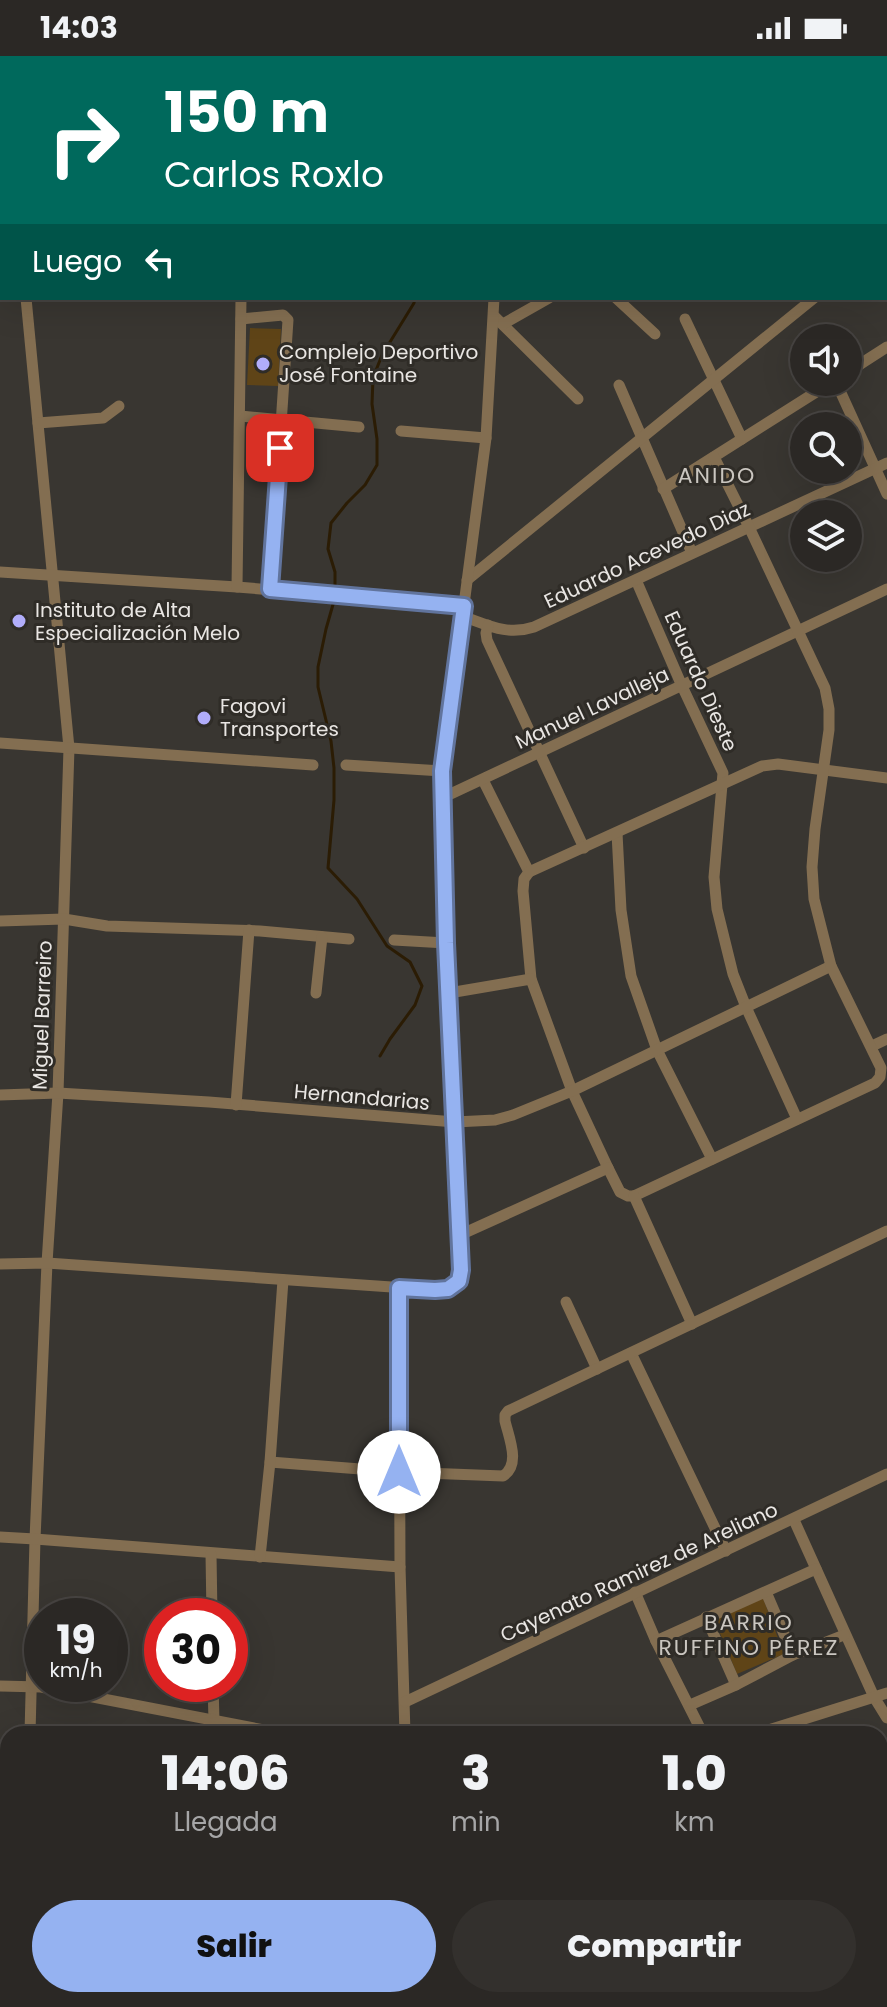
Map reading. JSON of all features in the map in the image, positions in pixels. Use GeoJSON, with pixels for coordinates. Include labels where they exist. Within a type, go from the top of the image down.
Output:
{"type":"FeatureCollection","features":[{"type":"Feature","properties":{"kind":"street","name":"Miguel Barreiro"},"geometry":{"type":"LineString","coordinates":[[26,300],[69,748],[58,1093],[47,1263],[33,1598]]}},
{"type":"Feature","properties":{"kind":"street"},"geometry":{"type":"LineString","coordinates":[[237,587],[241,300]]}},
{"type":"Feature","properties":{"kind":"street"},"geometry":{"type":"LineString","coordinates":[[0,1264],[47,1263],[435,1290],[448,1289],[459,1281],[460,1235],[446,943],[442,771],[486,438],[499,320],[494,300]]}},
{"type":"Feature","properties":{"kind":"street"},"geometry":{"type":"LineString","coordinates":[[499,320],[544,300]]}},
{"type":"Feature","properties":{"kind":"street"},"geometry":{"type":"LineString","coordinates":[[618,300],[655,334]]}},
{"type":"Feature","properties":{"kind":"street"},"geometry":{"type":"LineString","coordinates":[[467,580],[812,300]]}},
{"type":"Feature","properties":{"kind":"street"},"geometry":{"type":"LineString","coordinates":[[241,319],[283,315],[288,320],[270,589]]}},
{"type":"Feature","properties":{"kind":"street"},"geometry":{"type":"LineString","coordinates":[[685,319],[742,439]]}},
{"type":"Feature","properties":{"kind":"street"},"geometry":{"type":"LineString","coordinates":[[499,320],[578,399]]}},
{"type":"Feature","properties":{"kind":"street"},"geometry":{"type":"LineString","coordinates":[[862,363],[887,347]]}},
{"type":"Feature","properties":{"kind":"street"},"geometry":{"type":"LineString","coordinates":[[619,385],[692,553]]}},
{"type":"Feature","properties":{"kind":"street"},"geometry":{"type":"LineString","coordinates":[[663,489],[811,396]]}},
{"type":"Feature","properties":{"kind":"street"},"geometry":{"type":"LineString","coordinates":[[842,396],[881,466],[887,494]]}},
{"type":"Feature","properties":{"kind":"street"},"geometry":{"type":"LineString","coordinates":[[38,423],[103,418],[119,406]]}},
{"type":"Feature","properties":{"kind":"street"},"geometry":{"type":"LineString","coordinates":[[240,416],[359,427]]}},
{"type":"Feature","properties":{"kind":"street"},"geometry":{"type":"LineString","coordinates":[[401,431],[486,438]]}},
{"type":"Feature","properties":{"kind":"street"},"geometry":{"type":"LineString","coordinates":[[714,457],[825,688],[829,730],[823,769],[812,867],[814,899],[831,966],[872,1046],[881,1068],[880,1077],[875,1083],[634,1196],[620,1192],[572,1091],[531,979],[524,879],[529,872],[770,764],[823,769],[887,778]]}},
{"type":"Feature","properties":{"kind":"street","name":"Eduardo Acevedo Diaz"},"geometry":{"type":"LineString","coordinates":[[0,572],[270,589],[463,611],[488,625],[520,632],[881,466]]}},
{"type":"Feature","properties":{"kind":"street","name":"Eduardo Dieste"},"geometry":{"type":"LineString","coordinates":[[636,580],[723,773],[715,846],[717,909],[733,974],[797,1119]]}},
{"type":"Feature","properties":{"kind":"street","name":"Manuel Lavalleja"},"geometry":{"type":"LineString","coordinates":[[442,798],[887,589]]}},
{"type":"Feature","properties":{"kind":"street"},"geometry":{"type":"LineString","coordinates":[[488,625],[487,640],[584,848]]}},
{"type":"Feature","properties":{"kind":"street"},"geometry":{"type":"LineString","coordinates":[[0,743],[313,765]]}},
{"type":"Feature","properties":{"kind":"street"},"geometry":{"type":"LineString","coordinates":[[346,765],[442,771]]}},
{"type":"Feature","properties":{"kind":"street"},"geometry":{"type":"LineString","coordinates":[[483,780],[529,872]]}},
{"type":"Feature","properties":{"kind":"street"},"geometry":{"type":"LineString","coordinates":[[617,833],[621,910],[631,976],[657,1050],[712,1159]]}},
{"type":"Feature","properties":{"kind":"street"},"geometry":{"type":"LineString","coordinates":[[0,921],[64,919],[107,926],[249,930],[349,939]]}},
{"type":"Feature","properties":{"kind":"street"},"geometry":{"type":"LineString","coordinates":[[236,1105],[249,930]]}},
{"type":"Feature","properties":{"kind":"street"},"geometry":{"type":"LineString","coordinates":[[316,993],[322,937]]}},
{"type":"Feature","properties":{"kind":"street"},"geometry":{"type":"LineString","coordinates":[[394,940],[446,943]]}},
{"type":"Feature","properties":{"kind":"street","name":"Hernandarias"},"geometry":{"type":"LineString","coordinates":[[0,1095],[58,1093],[455,1122],[495,1120],[572,1091],[831,966]]}},
{"type":"Feature","properties":{"kind":"street"},"geometry":{"type":"LineString","coordinates":[[449,993],[531,979]]}},
{"type":"Feature","properties":{"kind":"street"},"geometry":{"type":"LineString","coordinates":[[872,1046],[887,1039]]}},
{"type":"Feature","properties":{"kind":"street"},"geometry":{"type":"LineString","coordinates":[[460,1235],[608,1168]]}},
{"type":"Feature","properties":{"kind":"street"},"geometry":{"type":"LineString","coordinates":[[634,1196],[692,1324]]}},
{"type":"Feature","properties":{"kind":"street"},"geometry":{"type":"LineString","coordinates":[[270,1462],[503,1476],[509,1472],[513,1462],[505,1421],[508,1411],[887,1231]]}},
{"type":"Feature","properties":{"kind":"street"},"geometry":{"type":"LineString","coordinates":[[260,1557],[283,1280]]}},
{"type":"Feature","properties":{"kind":"street"},"geometry":{"type":"LineString","coordinates":[[399,1288],[400,1567],[405,1726]]}},
{"type":"Feature","properties":{"kind":"street"},"geometry":{"type":"LineString","coordinates":[[566,1302],[597,1369]]}},
{"type":"Feature","properties":{"kind":"street"},"geometry":{"type":"LineString","coordinates":[[631,1353],[726,1551]]}},
{"type":"Feature","properties":{"kind":"street","name":"Cayenato Ramirez de Areliano"},"geometry":{"type":"LineString","coordinates":[[405,1702],[887,1474]]}},
{"type":"Feature","properties":{"kind":"street"},"geometry":{"type":"LineString","coordinates":[[794,1520],[844,1635],[887,1718]]}},
{"type":"Feature","properties":{"kind":"street"},"geometry":{"type":"LineString","coordinates":[[0,1537],[400,1567]]}},
{"type":"Feature","properties":{"kind":"street"},"geometry":{"type":"LineString","coordinates":[[211,1554],[212,1598]]}},
{"type":"Feature","properties":{"kind":"street"},"geometry":{"type":"LineString","coordinates":[[656,1641],[816,1569]]}},
{"type":"Feature","properties":{"kind":"street"},"geometry":{"type":"LineString","coordinates":[[635,1592],[699,1726]]}},
{"type":"Feature","properties":{"kind":"street"},"geometry":{"type":"LineString","coordinates":[[766,1592],[793,1655]]}},
{"type":"Feature","properties":{"kind":"street"},"geometry":{"type":"LineString","coordinates":[[706,1617],[736,1685]]}},
{"type":"Feature","properties":{"kind":"street"},"geometry":{"type":"LineString","coordinates":[[690,1705],[793,1655],[844,1635]]}},
{"type":"Feature","properties":{"kind":"street"},"geometry":{"type":"LineString","coordinates":[[0,1686],[24,1687]]}},
{"type":"Feature","properties":{"kind":"street"},"geometry":{"type":"LineString","coordinates":[[782,1726],[887,1693]]}},
{"type":"Feature","properties":{"kind":"street","name":"Miguel Barreiro"},"geometry":{"type":"LineString","coordinates":[[30,1702],[30,1726]]}},
{"type":"Feature","properties":{"kind":"street"},"geometry":{"type":"LineString","coordinates":[[117,1702],[214,1721],[223,1726]]}},
{"type":"Feature","properties":{"kind":"street"},"geometry":{"type":"LineString","coordinates":[[213,1702],[214,1721]]}},
{"type":"Feature","properties":{"kind":"shaded area","name":"Complejo Deportivo José Fontaine"},"geometry":{"type":"Polygon","coordinates":[[[250,328],[281,329],[278,386],[247,385],[250,328]]]}},
{"type":"Feature","properties":{"kind":"shaded area"},"geometry":{"type":"Polygon","coordinates":[[[250,429],[273,430],[272,448],[249,447],[250,429]]]}},
{"type":"Feature","properties":{"kind":"shaded area"},"geometry":{"type":"Polygon","coordinates":[[[763,1598],[784,1654],[737,1674],[714,1619],[763,1598]]]}},
{"type":"Feature","properties":{"kind":"waterway"},"geometry":{"type":"LineString","coordinates":[[335,589],[335,572],[328,549],[331,523],[365,485],[377,465],[373,378],[382,355],[415,300]]}},
{"type":"Feature","properties":{"kind":"waterway"},"geometry":{"type":"LineString","coordinates":[[334,601],[318,667],[318,687],[334,768],[328,868],[357,899],[387,946],[410,962],[422,986],[415,1005],[380,1056]]}},
{"type":"Feature","properties":{"kind":"place","name":"Complejo Deportivo José Fontaine"},"geometry":{"type":"Point","coordinates":[263,364]}},
{"type":"Feature","properties":{"kind":"place","name":"Instituto de Alta Especialización Melo"},"geometry":{"type":"Point","coordinates":[19,621]}},
{"type":"Feature","properties":{"kind":"place","name":"Fagovi Transportes"},"geometry":{"type":"Point","coordinates":[204,718]}},
{"type":"Feature","properties":{"kind":"district","name":"ANIDO"},"geometry":{"type":"Point","coordinates":[717,475]}},
{"type":"Feature","properties":{"kind":"district","name":"BARRIO RUFFINO PÉREZ"},"geometry":{"type":"Point","coordinates":[749,1634]}},
{"type":"Feature","properties":{"kind":"route"},"geometry":{"type":"LineString","coordinates":[[280,448],[270,589],[464,606],[442,771],[446,943],[461,1270],[459,1281],[448,1289],[399,1288],[399,1472]]}}]}
